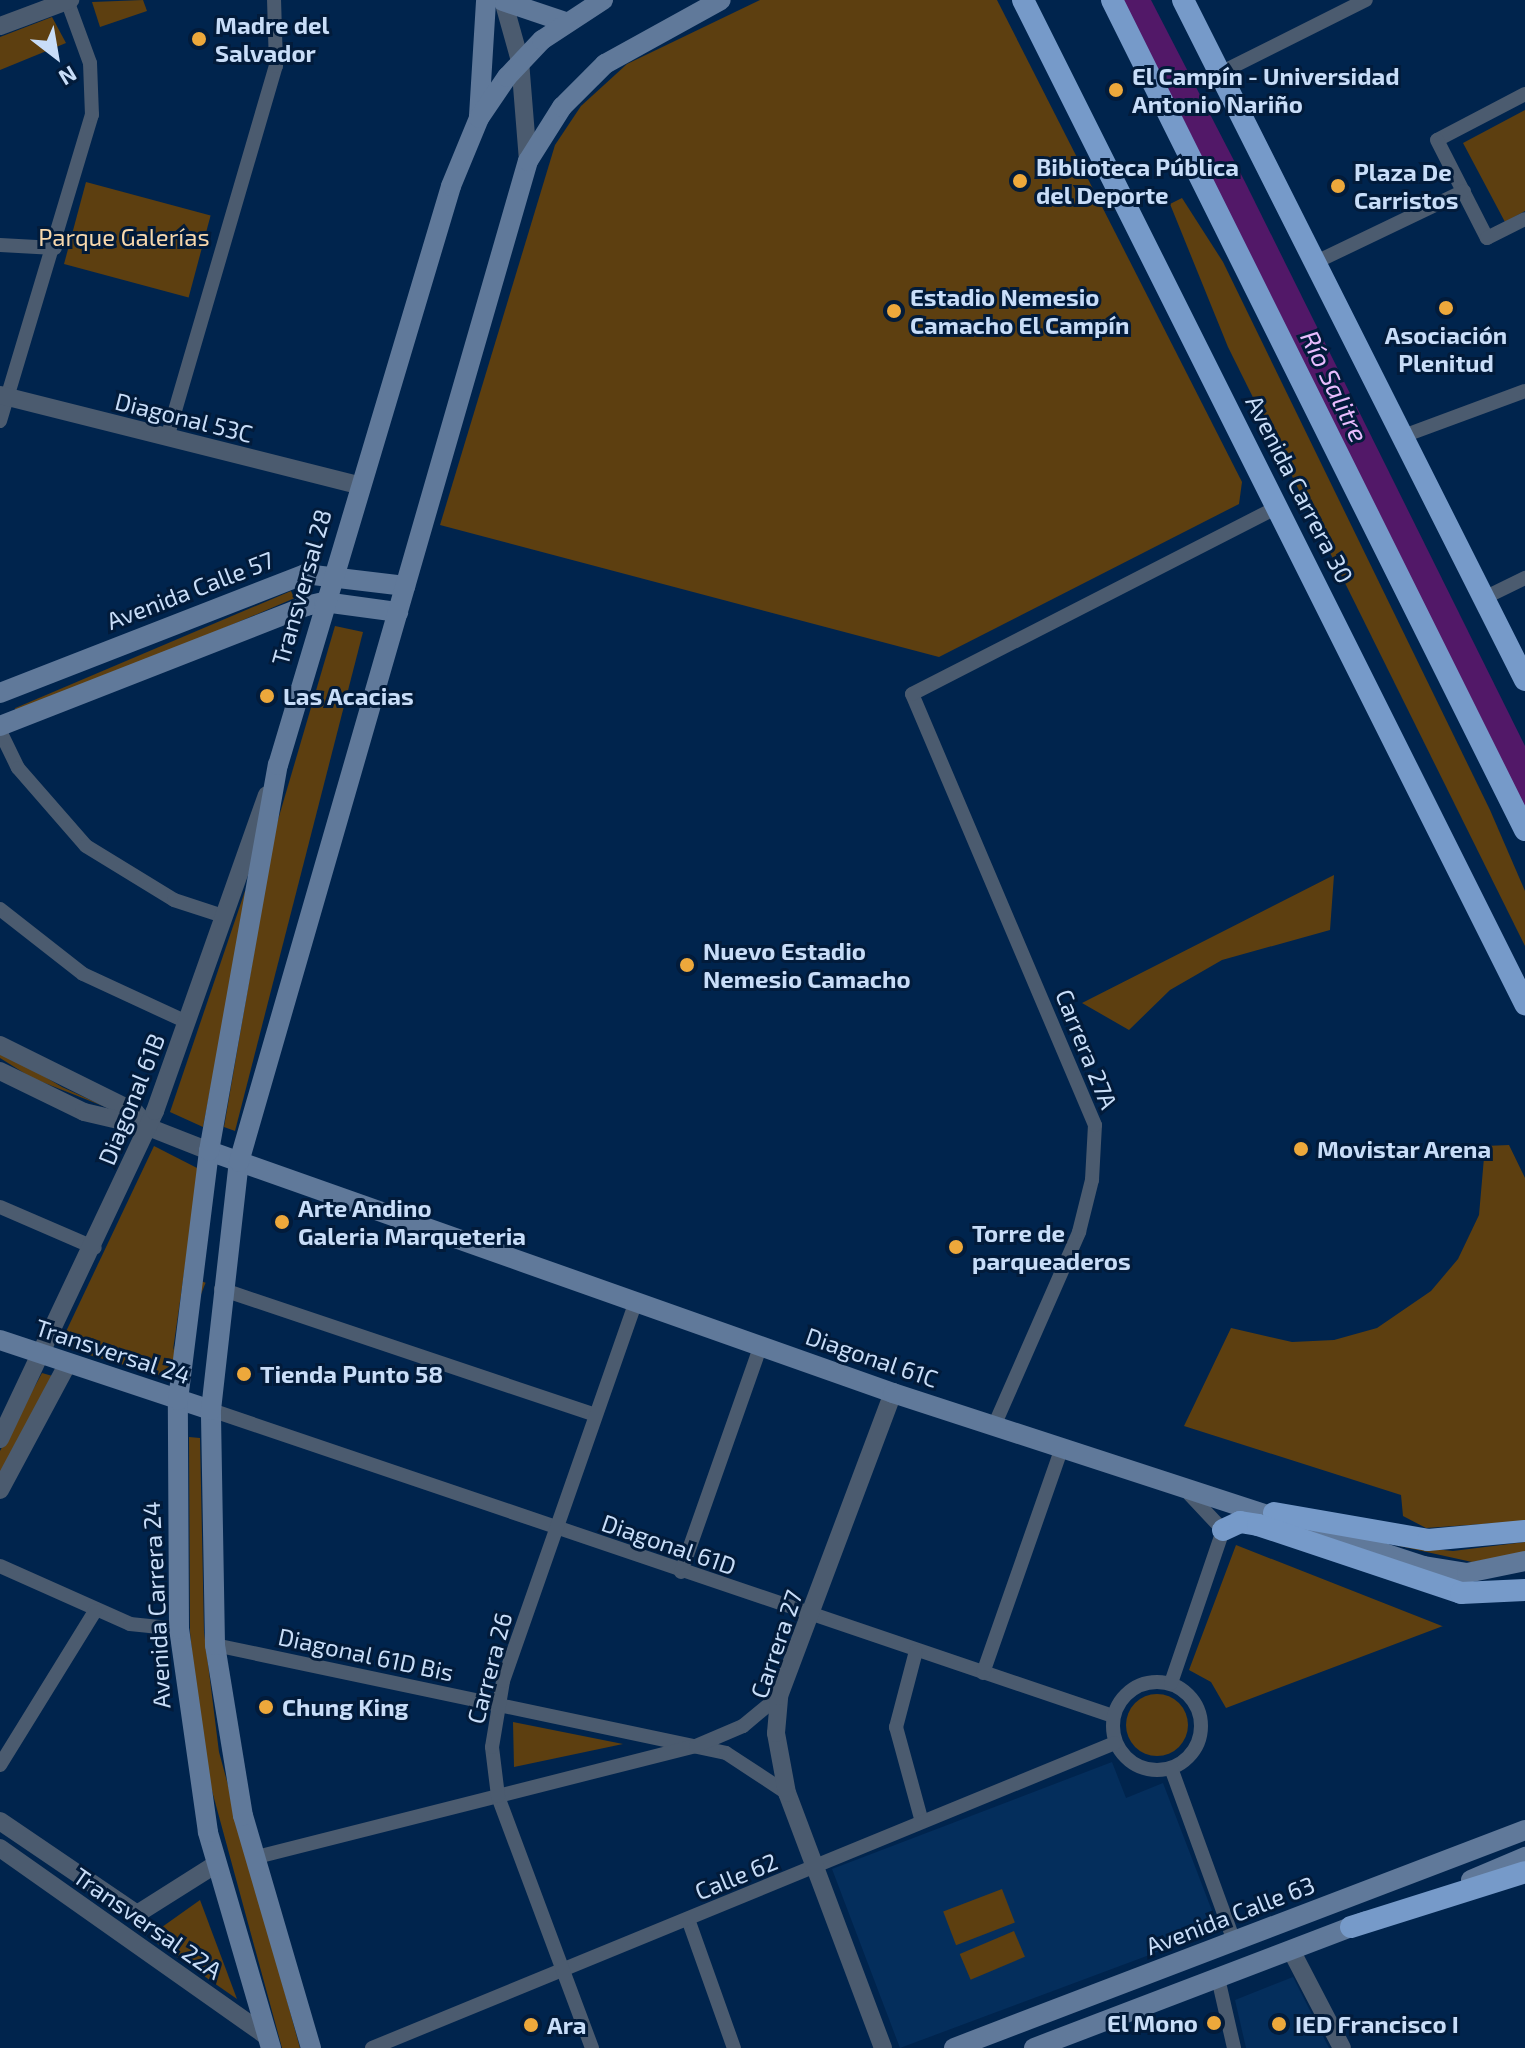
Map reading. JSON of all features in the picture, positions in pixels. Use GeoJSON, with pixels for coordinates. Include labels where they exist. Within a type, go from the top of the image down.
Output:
{"type":"FeatureCollection","features":[{"type":"Feature","properties":{"kind":"highway","name":"Avenida Carrera 30"},"geometry":{"type":"LineString","coordinates":[[1023,0],[1280,506],[1525,1004]]}},
{"type":"Feature","properties":{"kind":"highway"},"geometry":{"type":"LineString","coordinates":[[1112,0],[1525,830]]}},
{"type":"Feature","properties":{"kind":"highway"},"geometry":{"type":"LineString","coordinates":[[1183,0],[1406,435],[1525,680]]}},
{"type":"Feature","properties":{"kind":"highway"},"geometry":{"type":"LineString","coordinates":[[1274,1513],[1428,1540],[1525,1531]]}},
{"type":"Feature","properties":{"kind":"highway"},"geometry":{"type":"LineString","coordinates":[[1223,1530],[1240,1522],[1258,1525],[1461,1593],[1525,1590]]}},
{"type":"Feature","properties":{"kind":"highway"},"geometry":{"type":"LineString","coordinates":[[1351,1927],[1525,1872]]}},
{"type":"Feature","properties":{"kind":"main road"},"geometry":{"type":"LineString","coordinates":[[479,118],[497,0],[565,22]]}},
{"type":"Feature","properties":{"kind":"main road","name":"Transversal 28"},"geometry":{"type":"LineString","coordinates":[[209,1151],[278,765],[357,485],[479,118],[520,61],[565,22],[603,0]]}},
{"type":"Feature","properties":{"kind":"main road"},"geometry":{"type":"LineString","coordinates":[[311,2048],[253,1858],[215,1645],[211,1410],[221,1289],[239,1162],[528,161],[562,107],[605,64],[721,0]]}},
{"type":"Feature","properties":{"kind":"main road","name":"Avenida Calle 57"},"geometry":{"type":"LineString","coordinates":[[0,693],[289,579],[332,573],[405,586]]}},
{"type":"Feature","properties":{"kind":"main road"},"geometry":{"type":"LineString","coordinates":[[0,728],[324,602],[398,612]]}},
{"type":"Feature","properties":{"kind":"main road","name":"Diagonal 61C"},"geometry":{"type":"LineString","coordinates":[[209,1151],[893,1393],[1185,1491],[1274,1513],[1443,1571],[1525,1561]]}},
{"type":"Feature","properties":{"kind":"main road","name":"Avenida Carrera 24"},"geometry":{"type":"LineString","coordinates":[[209,1151],[178,1400],[179,1629],[216,1864],[269,2043]]}},
{"type":"Feature","properties":{"kind":"main road","name":"Transversal 24"},"geometry":{"type":"LineString","coordinates":[[0,1340],[67,1365],[211,1410]]}},
{"type":"Feature","properties":{"kind":"main road","name":"Avenida Calle 63"},"geometry":{"type":"LineString","coordinates":[[954,2048],[1525,1830]]}},
{"type":"Feature","properties":{"kind":"main road"},"geometry":{"type":"LineString","coordinates":[[1034,2048],[1525,1857]]}},
{"type":"Feature","properties":{"kind":"street"},"geometry":{"type":"LineString","coordinates":[[0,26],[68,0],[90,63],[92,115],[55,248],[5,397],[0,421]]}},
{"type":"Feature","properties":{"kind":"street"},"geometry":{"type":"LineString","coordinates":[[167,438],[276,66],[274,0]]}},
{"type":"Feature","properties":{"kind":"street"},"geometry":{"type":"LineString","coordinates":[[497,0],[520,61],[528,161]]}},
{"type":"Feature","properties":{"kind":"street"},"geometry":{"type":"LineString","coordinates":[[1220,73],[1366,0]]}},
{"type":"Feature","properties":{"kind":"street"},"geometry":{"type":"LineString","coordinates":[[1525,94],[1437,140],[1487,238],[1525,219]]}},
{"type":"Feature","properties":{"kind":"street"},"geometry":{"type":"LineString","coordinates":[[1316,262],[1464,191]]}},
{"type":"Feature","properties":{"kind":"street"},"geometry":{"type":"LineString","coordinates":[[0,245],[55,248]]}},
{"type":"Feature","properties":{"kind":"street"},"geometry":{"type":"LineString","coordinates":[[1406,435],[1525,391]]}},
{"type":"Feature","properties":{"kind":"street","name":"Diagonal 53C"},"geometry":{"type":"LineString","coordinates":[[5,397],[357,485]]}},
{"type":"Feature","properties":{"kind":"street","name":"Carrera 27A"},"geometry":{"type":"LineString","coordinates":[[994,1426],[1079,1232],[1092,1180],[1095,1125],[912,694],[1280,506]]}},
{"type":"Feature","properties":{"kind":"street"},"geometry":{"type":"LineString","coordinates":[[1484,598],[1525,578]]}},
{"type":"Feature","properties":{"kind":"street"},"geometry":{"type":"LineString","coordinates":[[0,728],[26,779],[86,846],[128,877],[223,916]]}},
{"type":"Feature","properties":{"kind":"street","name":"Diagonal 61B"},"geometry":{"type":"LineString","coordinates":[[0,1439],[95,1248],[148,1127],[278,765]]}},
{"type":"Feature","properties":{"kind":"street"},"geometry":{"type":"LineString","coordinates":[[0,909],[83,974],[187,1022]]}},
{"type":"Feature","properties":{"kind":"street"},"geometry":{"type":"LineString","coordinates":[[0,1045],[135,1112],[148,1127]]}},
{"type":"Feature","properties":{"kind":"street"},"geometry":{"type":"LineString","coordinates":[[0,1071],[84,1112],[148,1127],[209,1151]]}},
{"type":"Feature","properties":{"kind":"street"},"geometry":{"type":"LineString","coordinates":[[0,1207],[95,1248]]}},
{"type":"Feature","properties":{"kind":"street"},"geometry":{"type":"LineString","coordinates":[[221,1289],[595,1415]]}},
{"type":"Feature","properties":{"kind":"street","name":"Carrera 26"},"geometry":{"type":"LineString","coordinates":[[592,2048],[498,1796],[492,1747],[498,1704],[554,1528],[636,1301]]}},
{"type":"Feature","properties":{"kind":"street"},"geometry":{"type":"LineString","coordinates":[[681,1572],[761,1345]]}},
{"type":"Feature","properties":{"kind":"street"},"geometry":{"type":"LineString","coordinates":[[0,1490],[67,1365]]}},
{"type":"Feature","properties":{"kind":"street","name":"Carrera 27"},"geometry":{"type":"LineString","coordinates":[[883,2048],[787,1793],[776,1733],[779,1696],[893,1393]]}},
{"type":"Feature","properties":{"kind":"street","name":"Diagonal 61D"},"geometry":{"type":"LineString","coordinates":[[211,1410],[809,1616],[1113,1716]]}},
{"type":"Feature","properties":{"kind":"street"},"geometry":{"type":"LineString","coordinates":[[983,1673],[1061,1450]]}},
{"type":"Feature","properties":{"kind":"street"},"geometry":{"type":"LineString","coordinates":[[1171,1683],[1223,1530],[1185,1491]]}},
{"type":"Feature","properties":{"kind":"street"},"geometry":{"type":"LineString","coordinates":[[0,1566],[95,1611],[179,1629]]}},
{"type":"Feature","properties":{"kind":"street"},"geometry":{"type":"LineString","coordinates":[[0,1765],[95,1611]]}},
{"type":"Feature","properties":{"kind":"street","name":"Diagonal 61D Bis"},"geometry":{"type":"LineString","coordinates":[[215,1645],[696,1746],[745,1760],[787,1793]]}},
{"type":"Feature","properties":{"kind":"street"},"geometry":{"type":"LineString","coordinates":[[916,1651],[896,1727],[922,1822]]}},
{"type":"Feature","properties":{"kind":"street"},"geometry":{"type":"LineString","coordinates":[[1171,1683],[1193,1700],[1201,1725],[1193,1751],[1171,1768],[1144,1769],[1115,1743],[1113,1716],[1132,1689],[1171,1683]]}},
{"type":"Feature","properties":{"kind":"street"},"geometry":{"type":"LineString","coordinates":[[253,1858],[696,1746],[743,1726],[779,1696]]}},
{"type":"Feature","properties":{"kind":"street","name":"Calle 62"},"geometry":{"type":"LineString","coordinates":[[372,2048],[1115,1743]]}},
{"type":"Feature","properties":{"kind":"street"},"geometry":{"type":"LineString","coordinates":[[1171,1768],[1234,1941]]}},
{"type":"Feature","properties":{"kind":"street","name":"Transversal 22A"},"geometry":{"type":"LineString","coordinates":[[0,1821],[137,1914],[216,1864]]}},
{"type":"Feature","properties":{"kind":"street","name":"Transversal 22A"},"geometry":{"type":"LineString","coordinates":[[0,1848],[269,2043]]}},
{"type":"Feature","properties":{"kind":"street"},"geometry":{"type":"LineString","coordinates":[[688,1919],[734,2048]]}},
{"type":"Feature","properties":{"kind":"street"},"geometry":{"type":"LineString","coordinates":[[1291,1950],[1342,2048]]}},
{"type":"Feature","properties":{"kind":"street"},"geometry":{"type":"LineString","coordinates":[[1218,1978],[1234,2048]]}},
{"type":"Feature","properties":{"kind":"shaded area"},"geometry":{"type":"Polygon","coordinates":[[[1112,1762],[1126,1798],[1163,1783],[1219,1929],[900,2048],[832,1869],[1112,1762]]]}},
{"type":"Feature","properties":{"kind":"shaded area","name":"IED Francisco I"},"geometry":{"type":"Polygon","coordinates":[[[1293,1977],[1329,2048],[1246,2048],[1235,2000],[1293,1977]]]}},
{"type":"Feature","properties":{"kind":"green space"},"geometry":{"type":"Polygon","coordinates":[[[143,0],[147,11],[100,27],[92,2],[143,0]]]}},
{"type":"Feature","properties":{"kind":"green space"},"geometry":{"type":"Polygon","coordinates":[[[760,0],[997,0],[1242,482],[1239,504],[939,657],[440,525],[555,145],[581,106],[627,64],[760,0]]]}},
{"type":"Feature","properties":{"kind":"green space"},"geometry":{"type":"Polygon","coordinates":[[[52,17],[66,43],[0,70],[0,37],[52,17]]]}},
{"type":"Feature","properties":{"kind":"green space"},"geometry":{"type":"Polygon","coordinates":[[[1525,110],[1525,211],[1505,222],[1463,143],[1525,110]]]}},
{"type":"Feature","properties":{"kind":"green space","name":"Parque Galerías"},"geometry":{"type":"Polygon","coordinates":[[[86,182],[211,215],[189,297],[64,264],[86,182]]]}},
{"type":"Feature","properties":{"kind":"green space"},"geometry":{"type":"Polygon","coordinates":[[[1182,198],[1223,262],[1490,810],[1525,891],[1525,946],[1228,347],[1170,204],[1182,198]]]}},
{"type":"Feature","properties":{"kind":"green space"},"geometry":{"type":"Polygon","coordinates":[[[291,591],[294,598],[18,716],[15,708],[291,591]]]}},
{"type":"Feature","properties":{"kind":"green space"},"geometry":{"type":"Polygon","coordinates":[[[335,626],[363,632],[235,1131],[224,1127],[275,830],[335,626]]]}},
{"type":"Feature","properties":{"kind":"green space"},"geometry":{"type":"Polygon","coordinates":[[[1334,875],[1330,930],[1222,960],[1170,990],[1129,1030],[1082,1003],[1334,875]]]}},
{"type":"Feature","properties":{"kind":"green space"},"geometry":{"type":"Polygon","coordinates":[[[245,891],[249,891],[203,1127],[170,1112],[245,891]]]}},
{"type":"Feature","properties":{"kind":"green space"},"geometry":{"type":"Polygon","coordinates":[[[0,1050],[62,1087],[108,1108],[32,1078],[0,1058],[0,1050]]]}},
{"type":"Feature","properties":{"kind":"green space"},"geometry":{"type":"Polygon","coordinates":[[[1509,1145],[1525,1178],[1525,1521],[1426,1528],[1403,1516],[1401,1495],[1184,1426],[1231,1328],[1292,1342],[1334,1340],[1377,1328],[1431,1291],[1458,1259],[1479,1215],[1485,1146],[1509,1145]]]}},
{"type":"Feature","properties":{"kind":"green space"},"geometry":{"type":"Polygon","coordinates":[[[154,1146],[199,1169],[169,1378],[65,1348],[62,1340],[154,1146]]]}},
{"type":"Feature","properties":{"kind":"green space"},"geometry":{"type":"Polygon","coordinates":[[[201,1281],[206,1283],[169,1375],[164,1373],[201,1281]]]}},
{"type":"Feature","properties":{"kind":"green space"},"geometry":{"type":"Polygon","coordinates":[[[42,1373],[56,1377],[0,1474],[0,1451],[42,1373]]]}},
{"type":"Feature","properties":{"kind":"green space"},"geometry":{"type":"Polygon","coordinates":[[[189,1437],[200,1438],[204,1632],[219,1752],[300,2048],[282,2048],[202,1754],[190,1632],[189,1437]]]}},
{"type":"Feature","properties":{"kind":"green space"},"geometry":{"type":"Polygon","coordinates":[[[1525,1542],[1525,1553],[1472,1562],[1395,1545],[1453,1551],[1525,1542]]]}},
{"type":"Feature","properties":{"kind":"green space"},"geometry":{"type":"Polygon","coordinates":[[[1236,1545],[1443,1626],[1226,1708],[1211,1682],[1189,1670],[1236,1545]]]}},
{"type":"Feature","properties":{"kind":"green space"},"geometry":{"type":"Polygon","coordinates":[[[1151,1694],[1163,1694],[1179,1703],[1186,1713],[1186,1737],[1179,1747],[1163,1756],[1151,1756],[1131,1742],[1126,1731],[1126,1719],[1140,1699],[1151,1694]]]}},
{"type":"Feature","properties":{"kind":"green space"},"geometry":{"type":"Polygon","coordinates":[[[513,1722],[623,1744],[514,1767],[513,1722]]]}},
{"type":"Feature","properties":{"kind":"green space"},"geometry":{"type":"Polygon","coordinates":[[[1002,1889],[1015,1923],[956,1945],[943,1912],[1002,1889]]]}},
{"type":"Feature","properties":{"kind":"green space"},"geometry":{"type":"Polygon","coordinates":[[[200,1900],[237,1999],[148,1937],[200,1900]]]}},
{"type":"Feature","properties":{"kind":"green space"},"geometry":{"type":"Polygon","coordinates":[[[1014,1931],[1025,1957],[971,1980],[960,1954],[1014,1931]]]}},
{"type":"Feature","properties":{"kind":"water","name":"Río Salitre"},"geometry":{"type":"Polygon","coordinates":[[[1116,0],[1151,0],[1245,182],[1525,746],[1525,815],[1116,0]]]}},
{"type":"Feature","properties":{"kind":"place","name":"Madre del Salvador"},"geometry":{"type":"Point","coordinates":[199,39]}},
{"type":"Feature","properties":{"kind":"place","name":"El Campín - Universidad Antonio Nariño"},"geometry":{"type":"Point","coordinates":[1116,90]}},
{"type":"Feature","properties":{"kind":"place","name":"Biblioteca Pública del Deporte"},"geometry":{"type":"Point","coordinates":[1020,181]}},
{"type":"Feature","properties":{"kind":"place","name":"Plaza De Carristos"},"geometry":{"type":"Point","coordinates":[1338,186]}},
{"type":"Feature","properties":{"kind":"place","name":"Asociación Plenitud"},"geometry":{"type":"Point","coordinates":[1446,308]}},
{"type":"Feature","properties":{"kind":"place","name":"Estadio Nemesio Camacho El Campín"},"geometry":{"type":"Point","coordinates":[894,311]}},
{"type":"Feature","properties":{"kind":"place","name":"Las Acacias"},"geometry":{"type":"Point","coordinates":[267,696]}},
{"type":"Feature","properties":{"kind":"place","name":"Nuevo Estadio Nemesio Camacho"},"geometry":{"type":"Point","coordinates":[687,965]}},
{"type":"Feature","properties":{"kind":"place","name":"Movistar Arena"},"geometry":{"type":"Point","coordinates":[1301,1149]}},
{"type":"Feature","properties":{"kind":"place","name":"Arte Andino Galeria Marqueteria"},"geometry":{"type":"Point","coordinates":[282,1222]}},
{"type":"Feature","properties":{"kind":"place","name":"Torre de parqueaderos"},"geometry":{"type":"Point","coordinates":[956,1247]}},
{"type":"Feature","properties":{"kind":"place","name":"Tienda Punto 58"},"geometry":{"type":"Point","coordinates":[244,1374]}},
{"type":"Feature","properties":{"kind":"place","name":"Chung King"},"geometry":{"type":"Point","coordinates":[266,1707]}},
{"type":"Feature","properties":{"kind":"place","name":"El Mono"},"geometry":{"type":"Point","coordinates":[1214,2023]}},
{"type":"Feature","properties":{"kind":"place","name":"IED Francisco I"},"geometry":{"type":"Point","coordinates":[1279,2024]}},
{"type":"Feature","properties":{"kind":"place","name":"Ara"},"geometry":{"type":"Point","coordinates":[531,2025]}}]}
